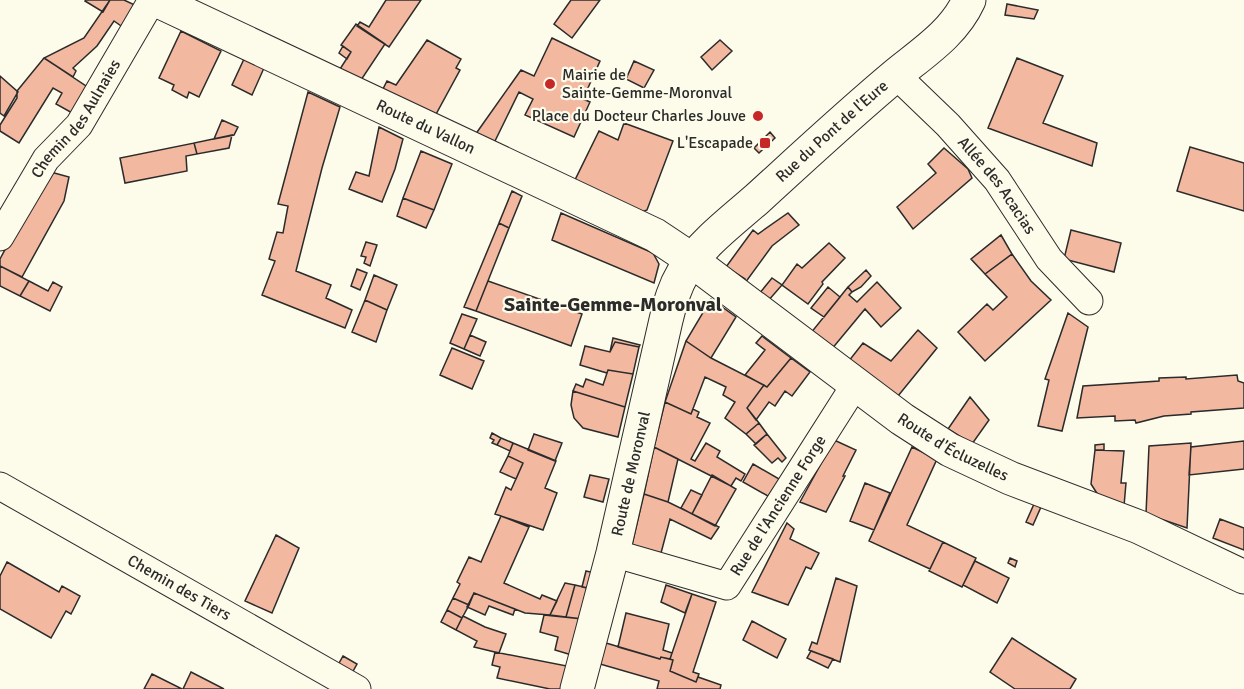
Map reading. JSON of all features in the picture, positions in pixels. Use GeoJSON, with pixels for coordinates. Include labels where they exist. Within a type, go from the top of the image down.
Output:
{"type":"FeatureCollection","features":[{"type":"Feature","properties":{"kind":"street","name":"Chemin des Aulnaies"},"geometry":{"type":"LineString","coordinates":[[0,237],[46,159],[79,125],[154,0]]}},
{"type":"Feature","properties":{"kind":"street","name":"Route du Vallon"},"geometry":{"type":"LineString","coordinates":[[154,0],[635,225],[666,242],[692,262]]}},
{"type":"Feature","properties":{"kind":"street","name":"Rue du Pont de l'Eure"},"geometry":{"type":"LineString","coordinates":[[692,262],[744,210],[896,75],[938,42],[955,24],[967,5]]}},
{"type":"Feature","properties":{"kind":"street","name":"Allée des Acacias"},"geometry":{"type":"LineString","coordinates":[[896,75],[948,125],[997,180],[1049,259],[1089,301]]}},
{"type":"Feature","properties":{"kind":"street","name":"Route d'Écluzelles"},"geometry":{"type":"LineString","coordinates":[[692,262],[924,434],[980,465],[1139,527],[1244,577]]}},
{"type":"Feature","properties":{"kind":"street","name":"Route de Moronval"},"geometry":{"type":"LineString","coordinates":[[577,689],[613,553],[669,309],[675,288],[692,262]]}},
{"type":"Feature","properties":{"kind":"street","name":"Rue de l'Ancienne Forge"},"geometry":{"type":"LineString","coordinates":[[613,553],[727,586],[855,385]]}},
{"type":"Feature","properties":{"kind":"street","name":"Chemin des Tiers"},"geometry":{"type":"LineString","coordinates":[[0,486],[357,689]]}},
{"type":"Feature","properties":{"kind":"building"},"geometry":{"type":"Polygon","coordinates":[[[86,0],[110,0],[103,12],[86,0]]]}},
{"type":"Feature","properties":{"kind":"building"},"geometry":{"type":"Polygon","coordinates":[[[110,0],[124,0],[137,6],[124,28],[114,21],[97,46],[73,68],[76,71],[73,77],[44,58],[84,38],[110,0]]]}},
{"type":"Feature","properties":{"kind":"building"},"geometry":{"type":"Polygon","coordinates":[[[386,0],[421,0],[389,47],[357,26],[360,22],[369,27],[386,0]]]}},
{"type":"Feature","properties":{"kind":"building"},"geometry":{"type":"Polygon","coordinates":[[[571,0],[600,0],[572,38],[554,24],[571,0]]]}},
{"type":"Feature","properties":{"kind":"building"},"geometry":{"type":"Polygon","coordinates":[[[1007,4],[1038,10],[1034,19],[1005,15],[1007,4]]]}},
{"type":"Feature","properties":{"kind":"building"},"geometry":{"type":"Polygon","coordinates":[[[356,24],[385,44],[361,80],[340,69],[351,52],[341,45],[356,24]]]}},
{"type":"Feature","properties":{"kind":"building"},"geometry":{"type":"Polygon","coordinates":[[[181,31],[221,51],[199,97],[189,92],[187,98],[172,90],[174,85],[159,78],[181,31]]]}},
{"type":"Feature","properties":{"kind":"building","name":"Mairie de Sainte-Gemme-Moronval"},"geometry":{"type":"Polygon","coordinates":[[[552,38],[600,61],[583,99],[590,102],[574,137],[525,115],[533,99],[519,92],[494,143],[475,135],[521,70],[534,76],[552,38]]]}},
{"type":"Feature","properties":{"kind":"building"},"geometry":{"type":"Polygon","coordinates":[[[427,40],[461,59],[456,68],[460,70],[435,116],[382,91],[387,81],[396,85],[427,40]]]}},
{"type":"Feature","properties":{"kind":"building"},"geometry":{"type":"Polygon","coordinates":[[[720,40],[732,51],[712,70],[701,57],[720,40]]]}},
{"type":"Feature","properties":{"kind":"building"},"geometry":{"type":"Polygon","coordinates":[[[343,46],[351,52],[347,59],[339,53],[343,46]]]}},
{"type":"Feature","properties":{"kind":"building"},"geometry":{"type":"Polygon","coordinates":[[[44,58],[92,90],[74,114],[56,104],[62,93],[53,88],[19,143],[0,131],[0,125],[17,98],[17,91],[44,58]]]}},
{"type":"Feature","properties":{"kind":"building"},"geometry":{"type":"Polygon","coordinates":[[[1017,58],[1063,76],[1043,123],[1097,143],[1092,166],[988,128],[1017,58]]]}},
{"type":"Feature","properties":{"kind":"building"},"geometry":{"type":"Polygon","coordinates":[[[244,59],[264,68],[252,95],[232,85],[244,59]]]}},
{"type":"Feature","properties":{"kind":"building"},"geometry":{"type":"Polygon","coordinates":[[[634,61],[654,70],[644,88],[626,79],[634,61]]]}},
{"type":"Feature","properties":{"kind":"building"},"geometry":{"type":"Polygon","coordinates":[[[0,76],[18,92],[4,116],[0,113],[0,76]]]}},
{"type":"Feature","properties":{"kind":"building"},"geometry":{"type":"Polygon","coordinates":[[[308,92],[340,107],[296,271],[331,285],[326,298],[352,310],[345,328],[262,295],[275,261],[269,259],[277,232],[283,233],[288,206],[278,204],[308,92]]]}},
{"type":"Feature","properties":{"kind":"building"},"geometry":{"type":"Polygon","coordinates":[[[222,120],[238,127],[234,135],[214,139],[222,120]]]}},
{"type":"Feature","properties":{"kind":"building"},"geometry":{"type":"Polygon","coordinates":[[[624,123],[673,141],[647,210],[640,213],[574,182],[599,131],[618,140],[624,123]]]}},
{"type":"Feature","properties":{"kind":"building"},"geometry":{"type":"Polygon","coordinates":[[[379,127],[403,139],[395,169],[382,202],[349,189],[356,172],[369,176],[379,127]]]}},
{"type":"Feature","properties":{"kind":"building"},"geometry":{"type":"Polygon","coordinates":[[[770,132],[775,138],[759,153],[754,148],[770,132]]]}},
{"type":"Feature","properties":{"kind":"building"},"geometry":{"type":"Polygon","coordinates":[[[232,135],[229,148],[197,154],[194,143],[232,135]]]}},
{"type":"Feature","properties":{"kind":"building"},"geometry":{"type":"Polygon","coordinates":[[[194,143],[197,154],[186,156],[187,171],[125,183],[120,158],[194,143]]]}},
{"type":"Feature","properties":{"kind":"building"},"geometry":{"type":"Polygon","coordinates":[[[1190,147],[1244,163],[1244,211],[1177,191],[1190,147]]]}},
{"type":"Feature","properties":{"kind":"building"},"geometry":{"type":"Polygon","coordinates":[[[944,148],[968,169],[972,178],[913,229],[897,207],[936,173],[928,164],[944,148]]]}},
{"type":"Feature","properties":{"kind":"building"},"geometry":{"type":"Polygon","coordinates":[[[421,151],[452,164],[434,210],[403,198],[421,151]]]}},
{"type":"Feature","properties":{"kind":"building"},"geometry":{"type":"Polygon","coordinates":[[[47,171],[69,177],[64,201],[22,277],[0,266],[0,259],[47,171]]]}},
{"type":"Feature","properties":{"kind":"building"},"geometry":{"type":"Polygon","coordinates":[[[512,191],[522,196],[509,228],[499,223],[512,191]]]}},
{"type":"Feature","properties":{"kind":"building"},"geometry":{"type":"Polygon","coordinates":[[[403,198],[434,210],[426,228],[397,216],[403,198]]]}},
{"type":"Feature","properties":{"kind":"building"},"geometry":{"type":"Polygon","coordinates":[[[561,213],[653,253],[659,264],[654,283],[552,240],[561,213]]]}},
{"type":"Feature","properties":{"kind":"building"},"geometry":{"type":"Polygon","coordinates":[[[788,213],[799,225],[772,246],[745,283],[745,279],[726,267],[753,230],[758,234],[788,213]]]}},
{"type":"Feature","properties":{"kind":"building"},"geometry":{"type":"Polygon","coordinates":[[[499,223],[509,228],[476,311],[464,307],[499,223]]]}},
{"type":"Feature","properties":{"kind":"building"},"geometry":{"type":"Polygon","coordinates":[[[1071,230],[1121,243],[1114,272],[1064,259],[1071,230]]]}},
{"type":"Feature","properties":{"kind":"building"},"geometry":{"type":"Polygon","coordinates":[[[1001,235],[1012,254],[985,274],[971,259],[1001,235]]]}},
{"type":"Feature","properties":{"kind":"building"},"geometry":{"type":"Polygon","coordinates":[[[366,242],[377,245],[370,266],[364,263],[366,257],[361,256],[366,242]]]}},
{"type":"Feature","properties":{"kind":"building"},"geometry":{"type":"Polygon","coordinates":[[[829,243],[845,258],[822,282],[823,284],[808,304],[782,285],[797,264],[802,268],[829,243]]]}},
{"type":"Feature","properties":{"kind":"building"},"geometry":{"type":"Polygon","coordinates":[[[1012,254],[1031,281],[1051,300],[985,361],[958,332],[987,304],[993,310],[1007,297],[985,274],[1012,254]]]}},
{"type":"Feature","properties":{"kind":"building"},"geometry":{"type":"Polygon","coordinates":[[[0,266],[29,281],[20,296],[0,286],[0,266]]]}},
{"type":"Feature","properties":{"kind":"building"},"geometry":{"type":"Polygon","coordinates":[[[357,269],[367,273],[360,290],[351,286],[357,269]]]}},
{"type":"Feature","properties":{"kind":"building"},"geometry":{"type":"Polygon","coordinates":[[[866,270],[871,276],[861,287],[852,292],[848,287],[866,270]]]}},
{"type":"Feature","properties":{"kind":"building"},"geometry":{"type":"Polygon","coordinates":[[[374,275],[397,285],[387,310],[365,300],[374,275]]]}},
{"type":"Feature","properties":{"kind":"building"},"geometry":{"type":"Polygon","coordinates":[[[772,278],[782,285],[768,301],[759,294],[772,278]]]}},
{"type":"Feature","properties":{"kind":"building"},"geometry":{"type":"Polygon","coordinates":[[[29,281],[48,291],[53,282],[62,287],[50,311],[20,296],[29,281]]]}},
{"type":"Feature","properties":{"kind":"building"},"geometry":{"type":"Polygon","coordinates":[[[488,281],[582,314],[571,346],[476,311],[488,281]]]}},
{"type":"Feature","properties":{"kind":"building"},"geometry":{"type":"Polygon","coordinates":[[[877,282],[901,308],[881,327],[865,309],[831,350],[810,334],[848,287],[852,292],[849,295],[857,302],[877,282]]]}},
{"type":"Feature","properties":{"kind":"building"},"geometry":{"type":"Polygon","coordinates":[[[828,287],[840,297],[824,317],[811,308],[828,287]]]}},
{"type":"Feature","properties":{"kind":"building"},"geometry":{"type":"Polygon","coordinates":[[[711,299],[736,317],[711,358],[686,341],[711,299]]]}},
{"type":"Feature","properties":{"kind":"building"},"geometry":{"type":"Polygon","coordinates":[[[365,300],[387,310],[376,342],[352,332],[365,300]]]}},
{"type":"Feature","properties":{"kind":"building"},"geometry":{"type":"Polygon","coordinates":[[[1068,313],[1088,327],[1062,431],[1038,426],[1049,380],[1045,379],[1068,313]]]}},
{"type":"Feature","properties":{"kind":"building"},"geometry":{"type":"Polygon","coordinates":[[[462,314],[477,319],[464,349],[450,343],[462,314]]]}},
{"type":"Feature","properties":{"kind":"building"},"geometry":{"type":"Polygon","coordinates":[[[918,330],[937,348],[898,396],[848,362],[863,343],[891,361],[918,330]]]}},
{"type":"Feature","properties":{"kind":"building"},"geometry":{"type":"Polygon","coordinates":[[[470,335],[486,342],[480,356],[464,349],[470,335]]]}},
{"type":"Feature","properties":{"kind":"building"},"geometry":{"type":"Polygon","coordinates":[[[762,336],[791,358],[767,387],[745,375],[765,350],[756,343],[762,336]]]}},
{"type":"Feature","properties":{"kind":"building"},"geometry":{"type":"Polygon","coordinates":[[[613,338],[640,345],[639,347],[615,342],[610,352],[613,338]]]}},
{"type":"Feature","properties":{"kind":"building"},"geometry":{"type":"Polygon","coordinates":[[[686,341],[711,358],[764,385],[747,408],[759,423],[746,434],[725,418],[735,402],[723,395],[726,387],[705,377],[691,414],[665,402],[686,341]]]}},
{"type":"Feature","properties":{"kind":"building"},"geometry":{"type":"Polygon","coordinates":[[[615,342],[639,347],[633,374],[608,370],[607,373],[580,365],[585,346],[610,352],[615,342]]]}},
{"type":"Feature","properties":{"kind":"building"},"geometry":{"type":"Polygon","coordinates":[[[452,348],[484,361],[472,389],[440,375],[452,348]]]}},
{"type":"Feature","properties":{"kind":"building"},"geometry":{"type":"Polygon","coordinates":[[[791,358],[810,372],[792,396],[785,391],[775,406],[769,402],[756,420],[747,408],[764,385],[767,387],[791,358]]]}},
{"type":"Feature","properties":{"kind":"building"},"geometry":{"type":"Polygon","coordinates":[[[608,370],[633,374],[625,407],[573,391],[576,384],[583,387],[586,379],[603,385],[608,370]]]}},
{"type":"Feature","properties":{"kind":"building"},"geometry":{"type":"Polygon","coordinates":[[[1237,375],[1238,381],[1244,383],[1244,408],[1191,412],[1191,414],[1164,416],[1136,423],[1135,420],[1115,421],[1115,416],[1077,418],[1083,386],[1159,381],[1159,378],[1186,377],[1186,379],[1237,375]]]}},
{"type":"Feature","properties":{"kind":"building"},"geometry":{"type":"Polygon","coordinates":[[[573,391],[625,407],[618,437],[583,428],[574,418],[571,405],[573,391]]]}},
{"type":"Feature","properties":{"kind":"building"},"geometry":{"type":"Polygon","coordinates":[[[970,397],[989,420],[972,444],[948,429],[970,397]]]}},
{"type":"Feature","properties":{"kind":"building"},"geometry":{"type":"Polygon","coordinates":[[[665,402],[691,414],[693,409],[699,412],[697,417],[710,423],[691,459],[695,461],[706,443],[720,451],[717,457],[745,474],[741,481],[736,478],[731,486],[654,447],[665,402]]]}},
{"type":"Feature","properties":{"kind":"building"},"geometry":{"type":"Polygon","coordinates":[[[759,423],[767,434],[756,444],[746,434],[759,423]]]}},
{"type":"Feature","properties":{"kind":"building"},"geometry":{"type":"Polygon","coordinates":[[[492,433],[501,438],[497,445],[492,443],[494,440],[490,438],[492,433]]]}},
{"type":"Feature","properties":{"kind":"building"},"geometry":{"type":"Polygon","coordinates":[[[534,434],[562,443],[555,461],[528,450],[534,434]]]}},
{"type":"Feature","properties":{"kind":"building"},"geometry":{"type":"Polygon","coordinates":[[[767,434],[786,458],[782,462],[778,458],[772,463],[754,445],[767,434]]]}},
{"type":"Feature","properties":{"kind":"building"},"geometry":{"type":"Polygon","coordinates":[[[501,438],[513,443],[510,451],[497,445],[501,438]]]}},
{"type":"Feature","properties":{"kind":"building"},"geometry":{"type":"Polygon","coordinates":[[[834,440],[856,450],[826,512],[800,502],[834,440]]]}},
{"type":"Feature","properties":{"kind":"building"},"geometry":{"type":"Polygon","coordinates":[[[1244,441],[1244,469],[1189,475],[1191,447],[1244,441]]]}},
{"type":"Feature","properties":{"kind":"building"},"geometry":{"type":"Polygon","coordinates":[[[513,443],[556,461],[545,488],[557,493],[543,530],[495,514],[506,487],[511,490],[523,463],[508,456],[513,443]]]}},
{"type":"Feature","properties":{"kind":"building"},"geometry":{"type":"Polygon","coordinates":[[[1191,443],[1187,528],[1146,514],[1149,446],[1191,443]]]}},
{"type":"Feature","properties":{"kind":"building"},"geometry":{"type":"Polygon","coordinates":[[[1104,444],[1104,450],[1095,450],[1095,445],[1104,444]]]}},
{"type":"Feature","properties":{"kind":"building"},"geometry":{"type":"Polygon","coordinates":[[[654,447],[678,459],[668,502],[644,494],[654,447]]]}},
{"type":"Feature","properties":{"kind":"building"},"geometry":{"type":"Polygon","coordinates":[[[912,447],[937,459],[907,525],[943,542],[930,569],[869,541],[912,447]]]}},
{"type":"Feature","properties":{"kind":"building"},"geometry":{"type":"Polygon","coordinates":[[[1095,450],[1124,451],[1121,483],[1126,483],[1124,506],[1100,498],[1091,484],[1095,450]]]}},
{"type":"Feature","properties":{"kind":"building"},"geometry":{"type":"Polygon","coordinates":[[[508,456],[523,463],[516,479],[500,472],[508,456]]]}},
{"type":"Feature","properties":{"kind":"building"},"geometry":{"type":"Polygon","coordinates":[[[753,464],[786,483],[775,500],[743,482],[753,464]]]}},
{"type":"Feature","properties":{"kind":"building"},"geometry":{"type":"Polygon","coordinates":[[[590,475],[609,479],[603,502],[584,497],[590,475]]]}},
{"type":"Feature","properties":{"kind":"building"},"geometry":{"type":"Polygon","coordinates":[[[712,475],[736,489],[715,526],[692,514],[712,475]]]}},
{"type":"Feature","properties":{"kind":"building"},"geometry":{"type":"Polygon","coordinates":[[[865,483],[890,493],[874,530],[850,521],[865,483]]]}},
{"type":"Feature","properties":{"kind":"building"},"geometry":{"type":"Polygon","coordinates":[[[691,490],[702,495],[692,514],[681,508],[691,490]]]}},
{"type":"Feature","properties":{"kind":"building"},"geometry":{"type":"Polygon","coordinates":[[[644,494],[668,502],[719,527],[711,539],[670,519],[661,553],[632,545],[644,494]]]}},
{"type":"Feature","properties":{"kind":"building"},"geometry":{"type":"Polygon","coordinates":[[[1034,504],[1041,507],[1033,525],[1026,522],[1034,504]]]}},
{"type":"Feature","properties":{"kind":"building"},"geometry":{"type":"Polygon","coordinates":[[[501,516],[529,527],[504,583],[540,599],[542,595],[557,601],[550,615],[525,613],[474,593],[469,605],[453,598],[460,584],[457,582],[469,557],[481,562],[501,516]]]}},
{"type":"Feature","properties":{"kind":"building"},"geometry":{"type":"Polygon","coordinates":[[[1220,519],[1244,528],[1244,550],[1213,538],[1220,519]]]}},
{"type":"Feature","properties":{"kind":"building"},"geometry":{"type":"Polygon","coordinates":[[[787,523],[794,529],[790,539],[819,553],[811,569],[806,567],[788,605],[752,592],[787,523]]]}},
{"type":"Feature","properties":{"kind":"building"},"geometry":{"type":"Polygon","coordinates":[[[276,535],[299,548],[272,613],[245,601],[276,535]]]}},
{"type":"Feature","properties":{"kind":"building"},"geometry":{"type":"Polygon","coordinates":[[[943,542],[976,558],[962,587],[929,571],[943,542]]]}},
{"type":"Feature","properties":{"kind":"building"},"geometry":{"type":"Polygon","coordinates":[[[1010,558],[1017,561],[1015,567],[1008,563],[1010,558]]]}},
{"type":"Feature","properties":{"kind":"building"},"geometry":{"type":"Polygon","coordinates":[[[975,561],[1009,578],[997,603],[963,585],[975,561]]]}},
{"type":"Feature","properties":{"kind":"building"},"geometry":{"type":"Polygon","coordinates":[[[7,562],[59,592],[62,586],[80,596],[71,614],[66,611],[51,638],[0,609],[0,576],[7,562]]]}},
{"type":"Feature","properties":{"kind":"building"},"geometry":{"type":"Polygon","coordinates":[[[586,571],[595,573],[592,589],[582,587],[586,571]]]}},
{"type":"Feature","properties":{"kind":"building"},"geometry":{"type":"Polygon","coordinates":[[[836,578],[857,586],[840,662],[809,650],[812,642],[817,644],[836,578]]]}},
{"type":"Feature","properties":{"kind":"building"},"geometry":{"type":"Polygon","coordinates":[[[565,583],[575,585],[566,617],[550,615],[565,583]]]}},
{"type":"Feature","properties":{"kind":"building"},"geometry":{"type":"Polygon","coordinates":[[[575,585],[592,589],[583,619],[566,617],[575,585]]]}},
{"type":"Feature","properties":{"kind":"building"},"geometry":{"type":"Polygon","coordinates":[[[666,585],[692,594],[685,613],[661,602],[666,585]]]}},
{"type":"Feature","properties":{"kind":"building"},"geometry":{"type":"Polygon","coordinates":[[[474,593],[515,609],[513,615],[489,606],[485,615],[467,607],[474,593]]]}},
{"type":"Feature","properties":{"kind":"building"},"geometry":{"type":"Polygon","coordinates":[[[692,594],[716,602],[693,672],[699,674],[696,682],[670,671],[673,660],[670,659],[692,594]]]}},
{"type":"Feature","properties":{"kind":"building"},"geometry":{"type":"Polygon","coordinates":[[[453,598],[469,605],[462,618],[447,610],[453,598]]]}},
{"type":"Feature","properties":{"kind":"building"},"geometry":{"type":"Polygon","coordinates":[[[447,610],[462,618],[456,630],[441,622],[447,610]]]}},
{"type":"Feature","properties":{"kind":"building"},"geometry":{"type":"Polygon","coordinates":[[[626,613],[669,624],[663,650],[672,653],[670,659],[661,657],[660,659],[618,647],[626,613]]]}},
{"type":"Feature","properties":{"kind":"building"},"geometry":{"type":"Polygon","coordinates":[[[544,615],[583,619],[575,656],[555,650],[558,637],[540,632],[544,615]]]}},
{"type":"Feature","properties":{"kind":"building"},"geometry":{"type":"Polygon","coordinates":[[[463,616],[506,634],[499,653],[474,647],[477,641],[456,630],[463,616]]]}},
{"type":"Feature","properties":{"kind":"building"},"geometry":{"type":"Polygon","coordinates":[[[752,621],[786,639],[777,658],[743,640],[752,621]]]}},
{"type":"Feature","properties":{"kind":"building"},"geometry":{"type":"Polygon","coordinates":[[[1012,638],[1076,679],[1070,689],[1015,689],[990,672],[1012,638]]]}},
{"type":"Feature","properties":{"kind":"building"},"geometry":{"type":"Polygon","coordinates":[[[606,643],[660,659],[661,657],[673,660],[670,671],[696,682],[698,677],[721,685],[720,689],[657,689],[659,681],[600,664],[606,643]]]}},
{"type":"Feature","properties":{"kind":"building"},"geometry":{"type":"Polygon","coordinates":[[[811,651],[833,659],[828,668],[807,658],[811,651]]]}},
{"type":"Feature","properties":{"kind":"building"},"geometry":{"type":"Polygon","coordinates":[[[495,652],[572,667],[566,689],[550,689],[497,678],[500,667],[492,665],[495,652]]]}},
{"type":"Feature","properties":{"kind":"building"},"geometry":{"type":"Polygon","coordinates":[[[343,656],[357,664],[352,673],[338,665],[343,656]]]}},
{"type":"Feature","properties":{"kind":"building"},"geometry":{"type":"Polygon","coordinates":[[[191,672],[224,689],[183,689],[191,672]]]}},
{"type":"Feature","properties":{"kind":"building"},"geometry":{"type":"Polygon","coordinates":[[[152,674],[182,689],[144,689],[152,674]]]}},
{"type":"Feature","properties":{"kind":"place","name":"Mairie de Sainte-Gemme-Moronval"},"geometry":{"type":"Point","coordinates":[550,84]}},
{"type":"Feature","properties":{"kind":"place","name":"Place du Docteur Charles Jouve"},"geometry":{"type":"Point","coordinates":[758,116]}},
{"type":"Feature","properties":{"kind":"place","name":"L'Escapade"},"geometry":{"type":"Point","coordinates":[765,143]}},
{"type":"Feature","properties":{"kind":"district","name":"Sainte-Gemme-Moronval"},"geometry":{"type":"Point","coordinates":[613,304]}}]}
